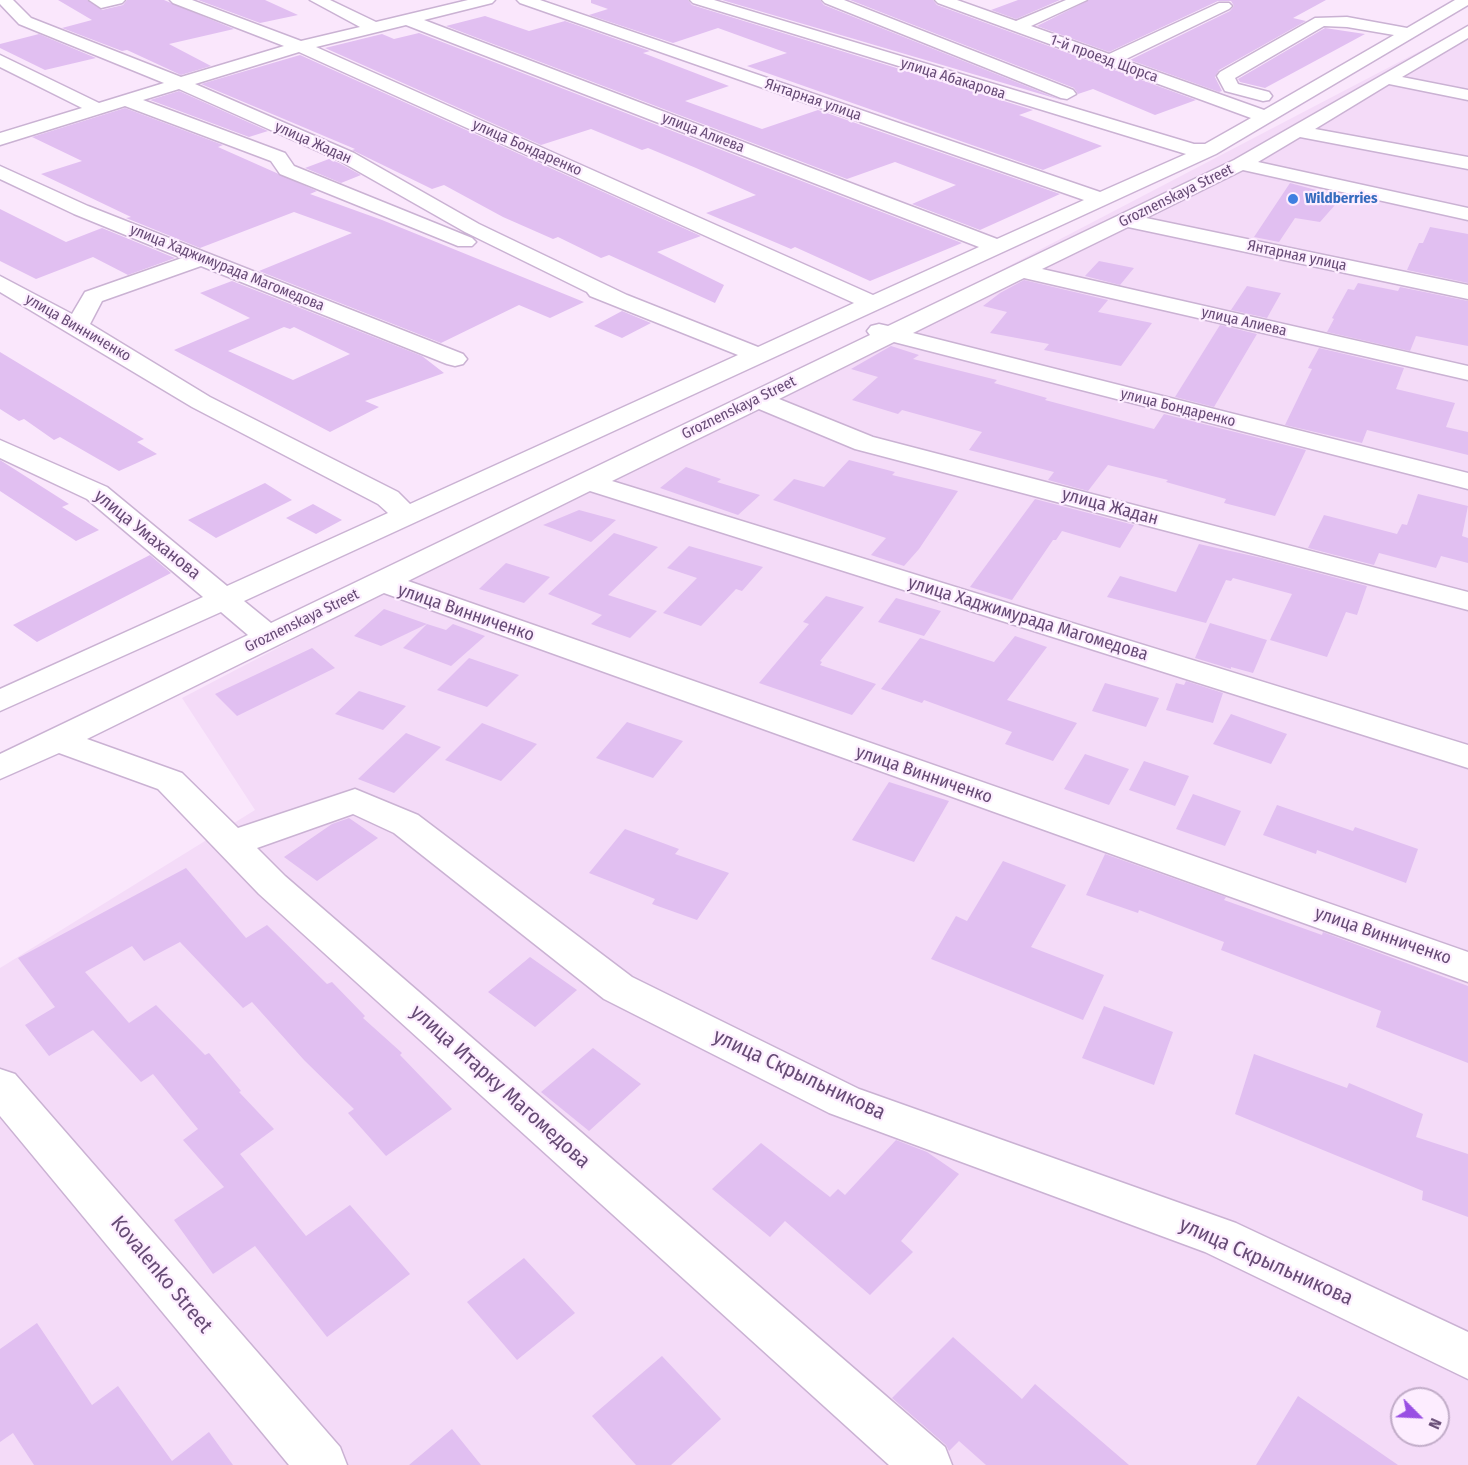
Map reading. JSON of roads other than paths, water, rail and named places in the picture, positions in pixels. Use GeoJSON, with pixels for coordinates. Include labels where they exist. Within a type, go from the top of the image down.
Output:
{"type":"FeatureCollection","features":[{"type":"Feature","properties":{"kind":"street","name":"улица Жадан"},"geometry":{"type":"LineString","coordinates":[[5,0],[25,21],[182,84],[222,104],[347,157],[472,228],[618,298]]}},
{"type":"Feature","properties":{"kind":"street"},"geometry":{"type":"LineString","coordinates":[[97,0],[101,3],[117,0]]}},
{"type":"Feature","properties":{"kind":"street","name":"улица Бондаренко"},"geometry":{"type":"LineString","coordinates":[[178,0],[300,46],[873,303]]}},
{"type":"Feature","properties":{"kind":"street"},"geometry":{"type":"LineString","coordinates":[[318,0],[377,28]]}},
{"type":"Feature","properties":{"kind":"street"},"geometry":{"type":"LineString","coordinates":[[0,139],[300,46],[487,0]]}},
{"type":"Feature","properties":{"kind":"street","name":"Янтарная улица"},"geometry":{"type":"LineString","coordinates":[[525,0],[1101,199]]}},
{"type":"Feature","properties":{"kind":"street","name":"улица Абакарова"},"geometry":{"type":"LineString","coordinates":[[698,0],[1157,141],[1194,150],[1209,150]]}},
{"type":"Feature","properties":{"kind":"street"},"geometry":{"type":"LineString","coordinates":[[830,0],[1243,162],[1468,214]]}},
{"type":"Feature","properties":{"kind":"street"},"geometry":{"type":"LineString","coordinates":[[1018,26],[1079,0]]}},
{"type":"Feature","properties":{"kind":"street","name":"Groznenskaya Street"},"geometry":{"type":"LineString","coordinates":[[4,693],[225,598],[1209,150],[1466,0]]}},
{"type":"Feature","properties":{"kind":"street","name":"1-й проезд Щорса"},"geometry":{"type":"LineString","coordinates":[[954,2],[1108,61],[1266,117]]}},
{"type":"Feature","properties":{"kind":"street"},"geometry":{"type":"LineString","coordinates":[[1108,61],[1224,6]]}},
{"type":"Feature","properties":{"kind":"street"},"geometry":{"type":"LineString","coordinates":[[1291,102],[1231,87],[1226,76],[1320,21],[1349,14],[1409,33]]}},
{"type":"Feature","properties":{"kind":"street","name":"улица Алиева"},"geometry":{"type":"LineString","coordinates":[[409,20],[997,246]]}},
{"type":"Feature","properties":{"kind":"street","name":"Groznenskaya Street"},"geometry":{"type":"LineString","coordinates":[[0,768],[1243,162],[1388,79],[1462,40]]}},
{"type":"Feature","properties":{"kind":"street"},"geometry":{"type":"LineString","coordinates":[[0,60],[98,109]]}},
{"type":"Feature","properties":{"kind":"street"},"geometry":{"type":"LineString","coordinates":[[1388,79],[1468,95]]}},
{"type":"Feature","properties":{"kind":"street"},"geometry":{"type":"LineString","coordinates":[[126,100],[278,157],[287,170],[498,255],[618,298],[758,355]]}},
{"type":"Feature","properties":{"kind":"street"},"geometry":{"type":"LineString","coordinates":[[1298,131],[1468,163]]}},
{"type":"Feature","properties":{"kind":"street","name":"улица Хаджимурада Магомедова"},"geometry":{"type":"LineString","coordinates":[[0,172],[81,210],[455,359]]}},
{"type":"Feature","properties":{"kind":"street","name":"Янтарная улица"},"geometry":{"type":"LineString","coordinates":[[1125,220],[1468,292]]}},
{"type":"Feature","properties":{"kind":"street"},"geometry":{"type":"LineString","coordinates":[[77,326],[93,297],[202,258]]}},
{"type":"Feature","properties":{"kind":"street","name":"улица Алиева"},"geometry":{"type":"LineString","coordinates":[[1020,271],[1468,374]]}},
{"type":"Feature","properties":{"kind":"street","name":"улица Винниченко"},"geometry":{"type":"LineString","coordinates":[[0,283],[77,326],[201,402],[388,498],[406,515]]}},
{"type":"Feature","properties":{"kind":"street","name":"улица Бондаренко"},"geometry":{"type":"LineString","coordinates":[[845,316],[889,335],[1468,481]]}},
{"type":"Feature","properties":{"kind":"street","name":"улица Жадан"},"geometry":{"type":"LineString","coordinates":[[757,399],[864,443],[1468,601]]}},
{"type":"Feature","properties":{"kind":"street","name":"улица Умаханова"},"geometry":{"type":"LineString","coordinates":[[0,448],[98,493],[269,637]]}},
{"type":"Feature","properties":{"kind":"street","name":"улица Хаджимурада Магомедова"},"geometry":{"type":"LineString","coordinates":[[588,482],[1468,757]]}},
{"type":"Feature","properties":{"kind":"street","name":"улица Винниченко"},"geometry":{"type":"LineString","coordinates":[[381,582],[1468,967]]}},
{"type":"Feature","properties":{"kind":"street","name":"улица Итарку Магомедова"},"geometry":{"type":"LineString","coordinates":[[57,740],[170,781],[272,885],[927,1465]]}},
{"type":"Feature","properties":{"kind":"street","name":"улица Скрыльникова"},"geometry":{"type":"LineString","coordinates":[[231,843],[355,801],[406,824],[618,988],[629,994],[844,1101],[1220,1237],[1468,1356]]}},
{"type":"Feature","properties":{"kind":"street","name":"Kovalenko Street"},"geometry":{"type":"LineString","coordinates":[[0,1086],[322,1465]]}},
{"type":"Feature","properties":{"kind":"place","name":"Wildberries"},"geometry":{"type":"Point","coordinates":[1293,199]}}]}
